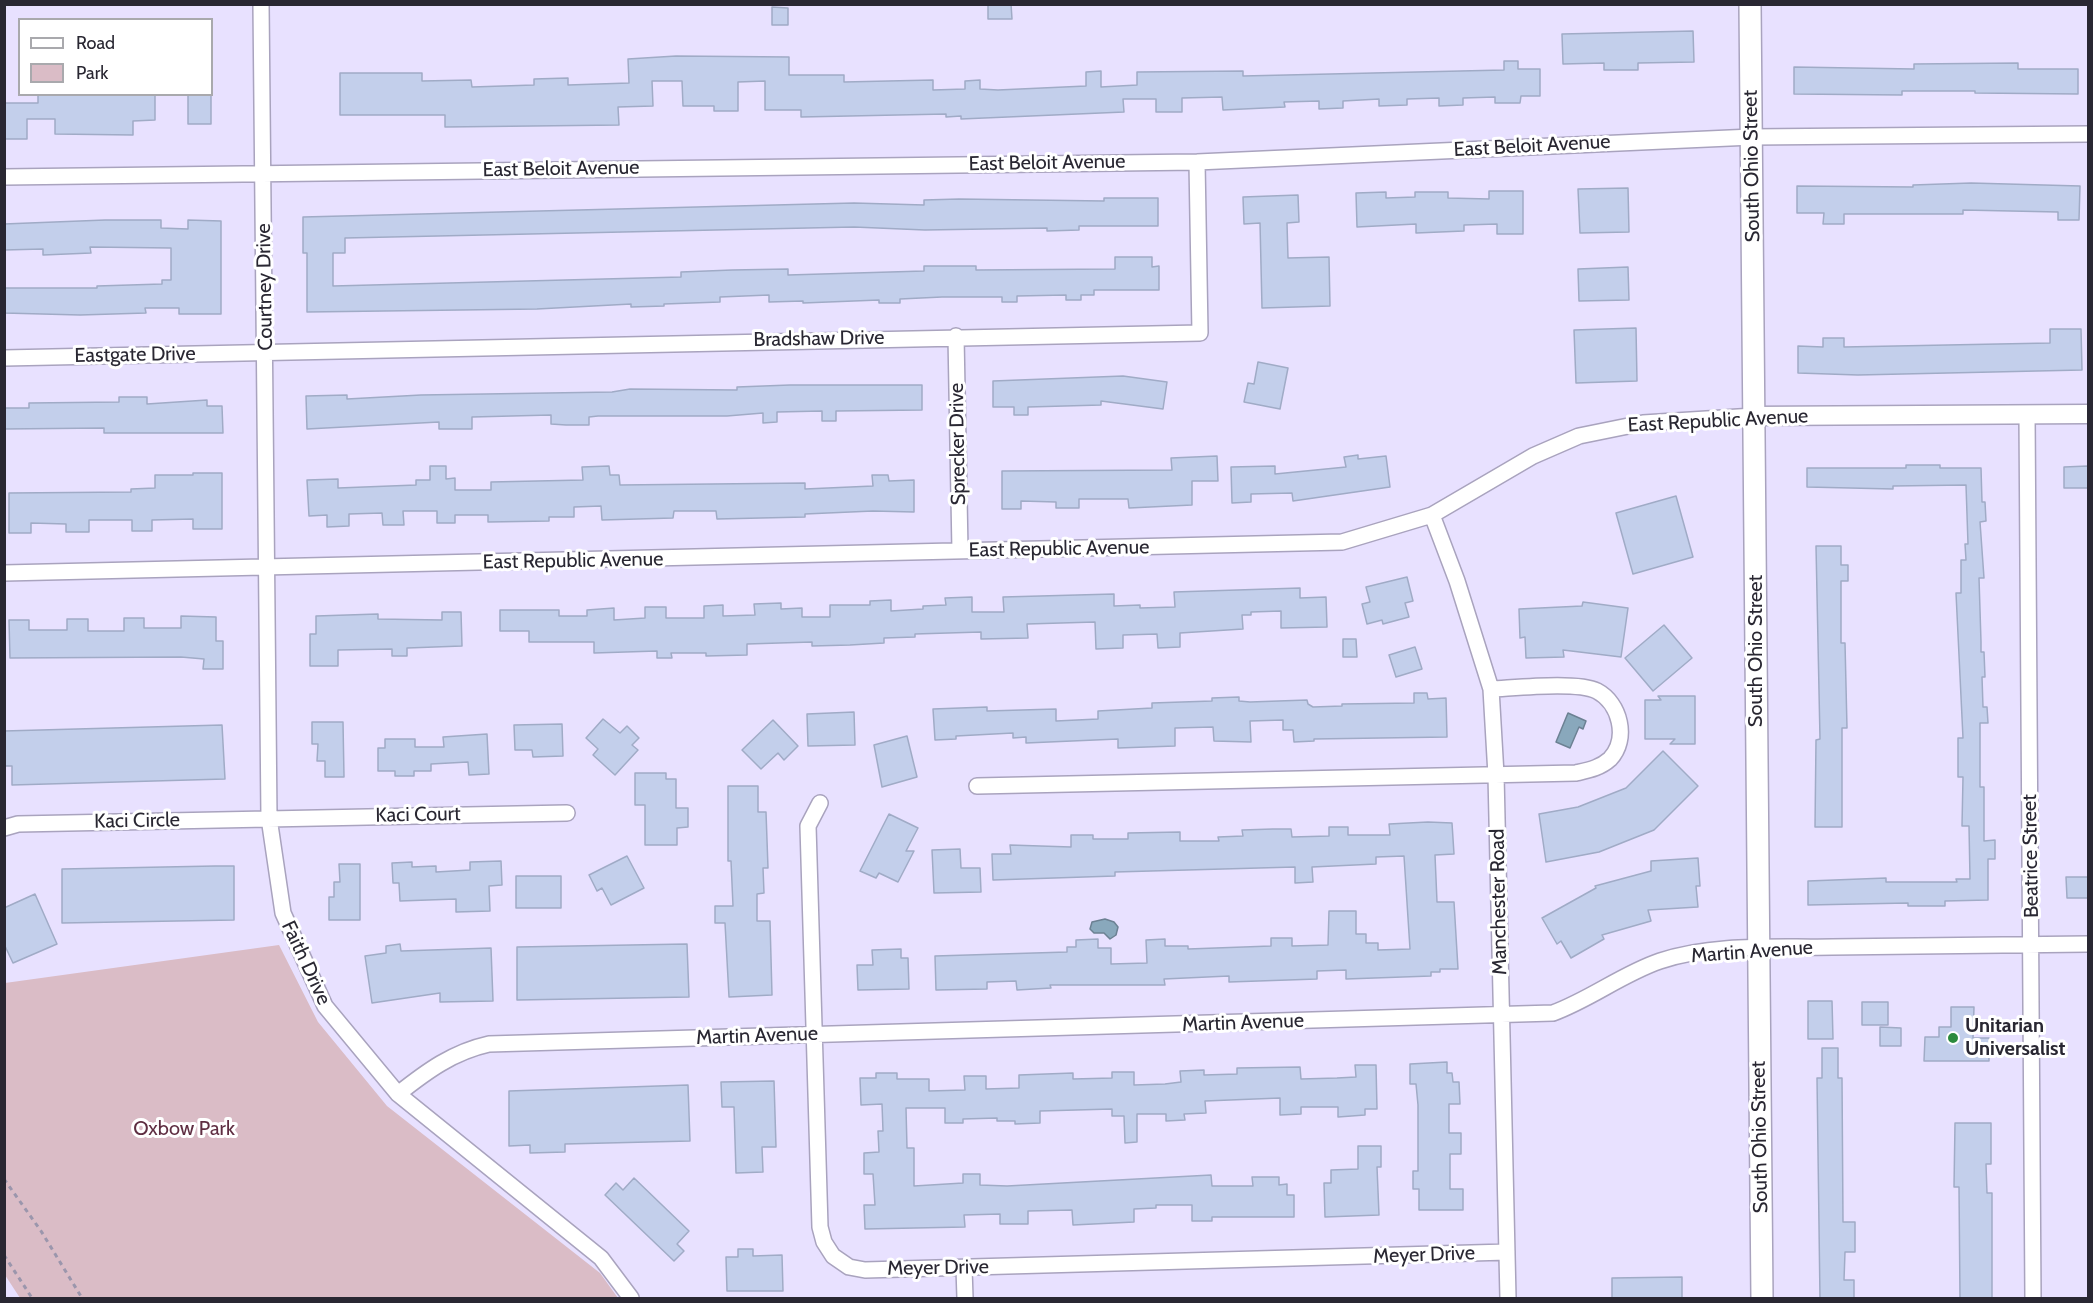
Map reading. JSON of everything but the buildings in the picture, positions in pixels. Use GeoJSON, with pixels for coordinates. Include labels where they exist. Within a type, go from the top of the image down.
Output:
{"type":"FeatureCollection","features":[{"type":"Feature","properties":{"kind":"main road","name":"South Ohio Street"},"geometry":{"type":"LineString","coordinates":[[1750,4],[1762,1299]]}},
{"type":"Feature","properties":{"kind":"street","name":"Courtney Drive"},"geometry":{"type":"LineString","coordinates":[[261,4],[266,352],[266,569]]}},
{"type":"Feature","properties":{"kind":"street","name":"East Beloit Avenue"},"geometry":{"type":"LineString","coordinates":[[4,177],[1197,162],[1752,137],[2088,134]]}},
{"type":"Feature","properties":{"kind":"street","name":"Bradshaw Drive"},"geometry":{"type":"LineString","coordinates":[[266,352],[956,336],[1200,333],[1197,162]]}},
{"type":"Feature","properties":{"kind":"street","name":"Sprecker Drive"},"geometry":{"type":"LineString","coordinates":[[956,336],[960,551]]}},
{"type":"Feature","properties":{"kind":"street","name":"Eastgate Drive"},"geometry":{"type":"LineString","coordinates":[[4,358],[266,352]]}},
{"type":"Feature","properties":{"kind":"street","name":"Beatrice Street"},"geometry":{"type":"LineString","coordinates":[[2027,414],[2033,1299]]}},
{"type":"Feature","properties":{"kind":"street","name":"East Republic Avenue"},"geometry":{"type":"LineString","coordinates":[[4,573],[266,569],[1342,542],[1432,515],[1533,456],[1579,436],[1625,425],[1754,416],[2088,414]]}},
{"type":"Feature","properties":{"kind":"street","name":"Manchester Road"},"geometry":{"type":"LineString","coordinates":[[1432,515],[1457,581],[1491,689],[1496,776],[1508,1299]]}},
{"type":"Feature","properties":{"kind":"street","name":"Faith Drive"},"geometry":{"type":"LineString","coordinates":[[266,569],[269,818],[283,913],[325,1006],[398,1094],[601,1258],[631,1299]]}},
{"type":"Feature","properties":{"kind":"street"},"geometry":{"type":"LineString","coordinates":[[977,786],[1496,776],[1576,772],[1597,769],[1611,758],[1619,742],[1621,726],[1612,706],[1598,691],[1582,686],[1491,689]]}},
{"type":"Feature","properties":{"kind":"street","name":"Meyer Drive"},"geometry":{"type":"LineString","coordinates":[[820,802],[808,826],[820,1227],[833,1256],[849,1268],[964,1268],[1507,1252]]}},
{"type":"Feature","properties":{"kind":"street","name":"Kaci Court"},"geometry":{"type":"LineString","coordinates":[[269,818],[567,813]]}},
{"type":"Feature","properties":{"kind":"street","name":"Kaci Circle"},"geometry":{"type":"LineString","coordinates":[[4,828],[18,824],[269,818]]}},
{"type":"Feature","properties":{"kind":"street","name":"Martin Avenue"},"geometry":{"type":"LineString","coordinates":[[398,1094],[444,1060],[468,1049],[489,1044],[1553,1013],[1577,1004],[1629,975],[1661,961],[1702,952],[1758,948],[2088,944]]}},
{"type":"Feature","properties":{"kind":"street"},"geometry":{"type":"LineString","coordinates":[[964,1268],[965,1299]]}},
{"type":"Feature","properties":{"kind":"path"},"geometry":{"type":"LineString","coordinates":[[4,1179],[41,1231],[82,1299]]}},
{"type":"Feature","properties":{"kind":"path"},"geometry":{"type":"LineString","coordinates":[[4,1255],[32,1299]]}},
{"type":"Feature","properties":{"kind":"green space","name":"Oxbow Park"},"geometry":{"type":"Polygon","coordinates":[[[279,945],[318,1022],[387,1106],[600,1273],[618,1298],[20,1298],[5,1275],[5,983],[279,945]]]}},
{"type":"Feature","properties":{"kind":"water"},"geometry":{"type":"Polygon","coordinates":[[[1568,713],[1586,721],[1583,729],[1579,727],[1570,748],[1556,742],[1568,713]]]}},
{"type":"Feature","properties":{"kind":"water"},"geometry":{"type":"Polygon","coordinates":[[[1105,919],[1114,922],[1118,927],[1116,935],[1110,939],[1104,933],[1094,933],[1090,929],[1092,922],[1105,919]]]}},
{"type":"Feature","properties":{"kind":"place","name":"Unitarian Universalist"},"geometry":{"type":"Point","coordinates":[1953,1038]}}]}
